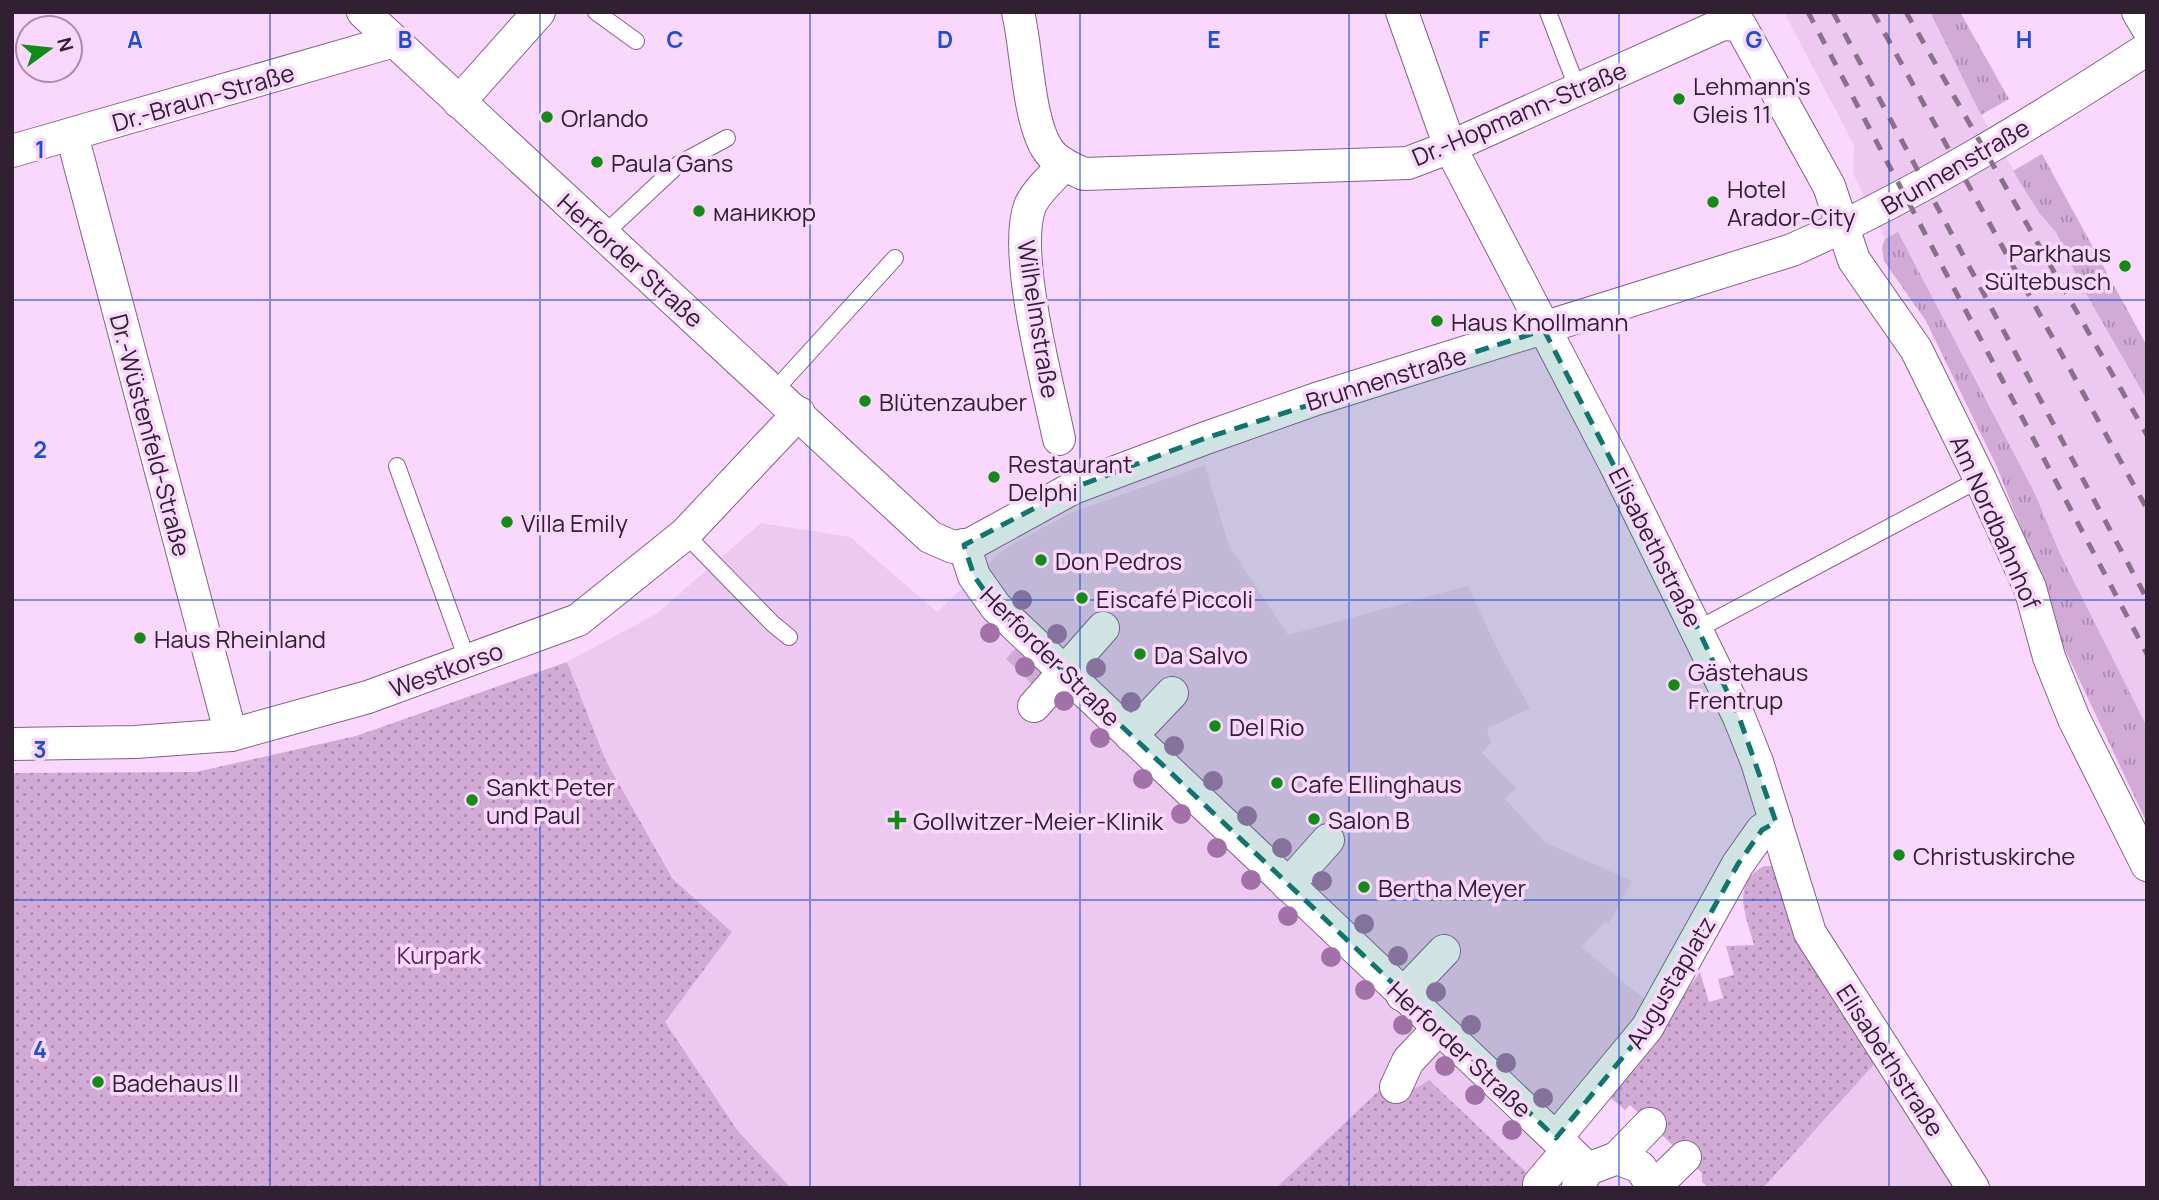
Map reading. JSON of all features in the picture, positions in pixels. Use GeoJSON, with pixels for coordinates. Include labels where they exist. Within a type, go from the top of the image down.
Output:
{"type":"FeatureCollection","features":[{"type":"Feature","properties":{"kind":"street","name":"Herforder Straße"},"geometry":{"type":"LineString","coordinates":[[363,12],[602,236],[775,390],[930,537],[942,545],[964,545],[974,576],[996,607],[1402,995],[1581,1161],[1640,1167],[1653,1188]]}},
{"type":"Feature","properties":{"kind":"street"},"geometry":{"type":"LineString","coordinates":[[459,102],[539,12]]}},
{"type":"Feature","properties":{"kind":"street"},"geometry":{"type":"LineString","coordinates":[[1018,12],[1038,128],[1048,150],[1064,164]]}},
{"type":"Feature","properties":{"kind":"street","name":"Elisabethstraße"},"geometry":{"type":"LineString","coordinates":[[1402,12],[1450,147],[1698,629],[1739,717],[1776,822],[1810,933],[1973,1188]]}},
{"type":"Feature","properties":{"kind":"street"},"geometry":{"type":"LineString","coordinates":[[2138,12],[2147,27]]}},
{"type":"Feature","properties":{"kind":"street","name":"Dr.-Hopmann-Straße"},"geometry":{"type":"LineString","coordinates":[[1064,164],[1084,174],[1408,163],[1450,147],[1723,23],[1740,25],[1829,186],[1842,228]]}},
{"type":"Feature","properties":{"kind":"street","name":"Dr.-Braun-Straße"},"geometry":{"type":"LineString","coordinates":[[12,151],[394,41]]}},
{"type":"Feature","properties":{"kind":"street","name":"Brunnenstraße"},"geometry":{"type":"LineString","coordinates":[[964,545],[989,536],[1073,488],[1203,439],[1316,399],[1544,330],[1792,250],[1842,228],[2054,109],[2147,49]]}},
{"type":"Feature","properties":{"kind":"street","name":"Dr.-Wüstenfeld-Straße"},"geometry":{"type":"LineString","coordinates":[[72,135],[231,735]]}},
{"type":"Feature","properties":{"kind":"street","name":"Wilhelmstraße"},"geometry":{"type":"LineString","coordinates":[[1059,439],[1030,287],[1024,226],[1031,203],[1064,164]]}},
{"type":"Feature","properties":{"kind":"street","name":"Am Nordbahnhof"},"geometry":{"type":"LineString","coordinates":[[1842,228],[1863,276],[1916,349],[1980,479],[2030,588],[2049,657],[2074,719],[2147,865]]}},
{"type":"Feature","properties":{"kind":"street","name":"Westkorso"},"geometry":{"type":"LineString","coordinates":[[12,744],[135,742],[231,735],[368,697],[579,620],[685,534],[799,413]]}},
{"type":"Feature","properties":{"kind":"street"},"geometry":{"type":"LineString","coordinates":[[1034,706],[1103,628]]}},
{"type":"Feature","properties":{"kind":"street"},"geometry":{"type":"LineString","coordinates":[[1131,736],[1172,693]]}},
{"type":"Feature","properties":{"kind":"street","name":"Augustaplatz"},"geometry":{"type":"LineString","coordinates":[[1581,1161],[1616,1066],[1647,1028],[1674,984],[1738,864],[1762,831],[1776,822]]}},
{"type":"Feature","properties":{"kind":"street"},"geometry":{"type":"LineString","coordinates":[[1288,885],[1328,840]]}},
{"type":"Feature","properties":{"kind":"street"},"geometry":{"type":"LineString","coordinates":[[1402,995],[1444,951]]}},
{"type":"Feature","properties":{"kind":"street"},"geometry":{"type":"LineString","coordinates":[[1395,1070],[1438,1029]]}},
{"type":"Feature","properties":{"kind":"street"},"geometry":{"type":"LineString","coordinates":[[1539,1184],[1650,1124]]}},
{"type":"Feature","properties":{"kind":"street"},"geometry":{"type":"LineString","coordinates":[[1653,1188],[1685,1157]]}},
{"type":"Feature","properties":{"kind":"lane"},"geometry":{"type":"LineString","coordinates":[[596,12],[636,41]]}},
{"type":"Feature","properties":{"kind":"lane"},"geometry":{"type":"LineString","coordinates":[[1548,12],[1578,90]]}},
{"type":"Feature","properties":{"kind":"lane"},"geometry":{"type":"LineString","coordinates":[[602,236],[679,164],[727,138]]}},
{"type":"Feature","properties":{"kind":"lane"},"geometry":{"type":"LineString","coordinates":[[775,390],[895,258]]}},
{"type":"Feature","properties":{"kind":"lane"},"geometry":{"type":"LineString","coordinates":[[397,466],[468,662]]}},
{"type":"Feature","properties":{"kind":"lane"},"geometry":{"type":"LineString","coordinates":[[1698,629],[1980,479]]}},
{"type":"Feature","properties":{"kind":"lane"},"geometry":{"type":"LineString","coordinates":[[685,534],[789,637]]}},
{"type":"Feature","properties":{"kind":"highlighted area"},"geometry":{"type":"Polygon","coordinates":[[[1544,330],[1698,629],[1739,717],[1776,822],[1762,830],[1738,864],[1647,1028],[1556,1138],[996,607],[974,576],[964,545],[1073,488],[1203,439],[1544,330]]]}},
{"type":"Feature","properties":{"kind":"shaded area"},"geometry":{"type":"Polygon","coordinates":[[[1784,12],[1930,12],[1981,115],[2040,214],[2056,232],[2080,283],[2147,400],[2147,823],[2034,561],[1997,467],[1926,321],[1884,261],[1882,247],[1885,239],[1853,173],[1854,145],[1784,12]]]}},
{"type":"Feature","properties":{"kind":"shaded area","name":"Gollwitzer-Meier-Klinik"},"geometry":{"type":"Polygon","coordinates":[[[1205,465],[1229,546],[1288,635],[1468,586],[1498,651],[1530,708],[1487,729],[1491,743],[1482,753],[1516,788],[1505,799],[1546,843],[1632,881],[1609,923],[1605,922],[1581,947],[1647,1001],[1533,1178],[1422,1086],[1405,1090],[1388,1082],[1276,1188],[791,1188],[737,1130],[664,1022],[732,932],[674,879],[606,761],[567,662],[656,614],[761,523],[850,537],[937,612],[1004,549],[1070,513],[1205,465]]]}},
{"type":"Feature","properties":{"kind":"shaded area"},"geometry":{"type":"Polygon","coordinates":[[[1878,1060],[1956,1188],[1762,1188],[1822,1123],[1878,1060]]]}},
{"type":"Feature","properties":{"kind":"green space"},"geometry":{"type":"Polygon","coordinates":[[[1930,12],[1960,12],[2009,99],[1981,115],[1930,12]]]}},
{"type":"Feature","properties":{"kind":"green space"},"geometry":{"type":"Polygon","coordinates":[[[2042,154],[2147,346],[2147,400],[2080,283],[2056,232],[2040,214],[2013,171],[2042,154]]]}},
{"type":"Feature","properties":{"kind":"green space"},"geometry":{"type":"Polygon","coordinates":[[[1898,232],[2035,494],[2060,554],[2147,727],[2147,823],[2058,635],[2034,561],[1997,467],[1926,321],[1884,261],[1882,247],[1885,239],[1898,232]]]}},
{"type":"Feature","properties":{"kind":"green space"},"geometry":{"type":"Polygon","coordinates":[[[1015,649],[1044,676],[1034,686],[1006,659],[1015,649]]]}},
{"type":"Feature","properties":{"kind":"green space","name":"Kurpark"},"geometry":{"type":"Polygon","coordinates":[[[567,662],[606,761],[673,879],[732,932],[665,1022],[737,1130],[791,1188],[12,1188],[12,773],[196,772],[356,736],[567,662]]]}},
{"type":"Feature","properties":{"kind":"green space"},"geometry":{"type":"Polygon","coordinates":[[[1764,866],[1773,866],[1878,1060],[1763,1188],[1709,1188],[1702,1182],[1702,1173],[1630,1105],[1625,1110],[1611,1098],[1700,972],[1709,1002],[1723,998],[1718,979],[1734,975],[1726,946],[1754,945],[1745,912],[1744,891],[1753,873],[1764,866]]]}},
{"type":"Feature","properties":{"kind":"green space"},"geometry":{"type":"Polygon","coordinates":[[[1429,1080],[1543,1188],[1276,1188],[1388,1082],[1409,1088],[1429,1080]]]}},
{"type":"Feature","properties":{"kind":"railway"},"geometry":{"type":"LineString","coordinates":[[1808,12],[2147,654]]}},
{"type":"Feature","properties":{"kind":"railway"},"geometry":{"type":"LineString","coordinates":[[1833,12],[2147,599]]}},
{"type":"Feature","properties":{"kind":"railway"},"geometry":{"type":"LineString","coordinates":[[1873,12],[2147,509]]}},
{"type":"Feature","properties":{"kind":"railway"},"geometry":{"type":"LineString","coordinates":[[1906,12],[2147,435]]}},
{"type":"Feature","properties":{"kind":"place","name":"Lehmann's Gleis 11"},"geometry":{"type":"Point","coordinates":[1679,99]}},
{"type":"Feature","properties":{"kind":"place","name":"Orlando"},"geometry":{"type":"Point","coordinates":[547,117]}},
{"type":"Feature","properties":{"kind":"place","name":"Paula Gans"},"geometry":{"type":"Point","coordinates":[597,162]}},
{"type":"Feature","properties":{"kind":"place","name":"Hotel Arador-City"},"geometry":{"type":"Point","coordinates":[1713,202]}},
{"type":"Feature","properties":{"kind":"place","name":"маникюр"},"geometry":{"type":"Point","coordinates":[699,211]}},
{"type":"Feature","properties":{"kind":"place","name":"Parkhaus Sültebusch"},"geometry":{"type":"Point","coordinates":[2125,266]}},
{"type":"Feature","properties":{"kind":"place","name":"Haus Knollmann"},"geometry":{"type":"Point","coordinates":[1437,321]}},
{"type":"Feature","properties":{"kind":"place","name":"Blütenzauber"},"geometry":{"type":"Point","coordinates":[865,401]}},
{"type":"Feature","properties":{"kind":"place","name":"Restaurant Delphi"},"geometry":{"type":"Point","coordinates":[994,477]}},
{"type":"Feature","properties":{"kind":"place","name":"Villa Emily"},"geometry":{"type":"Point","coordinates":[507,522]}},
{"type":"Feature","properties":{"kind":"place","name":"Don Pedros"},"geometry":{"type":"Point","coordinates":[1041,560]}},
{"type":"Feature","properties":{"kind":"place","name":"Eiscafé Piccoli"},"geometry":{"type":"Point","coordinates":[1082,598]}},
{"type":"Feature","properties":{"kind":"place","name":"Haus Rheinland"},"geometry":{"type":"Point","coordinates":[140,638]}},
{"type":"Feature","properties":{"kind":"place","name":"Da Salvo"},"geometry":{"type":"Point","coordinates":[1140,654]}},
{"type":"Feature","properties":{"kind":"place","name":"Gästehaus Frentrup"},"geometry":{"type":"Point","coordinates":[1674,685]}},
{"type":"Feature","properties":{"kind":"place","name":"Del Rio"},"geometry":{"type":"Point","coordinates":[1215,726]}},
{"type":"Feature","properties":{"kind":"place","name":"Cafe Ellinghaus"},"geometry":{"type":"Point","coordinates":[1277,783]}},
{"type":"Feature","properties":{"kind":"place","name":"Sankt Peter und Paul"},"geometry":{"type":"Point","coordinates":[472,800]}},
{"type":"Feature","properties":{"kind":"place","name":"Salon B"},"geometry":{"type":"Point","coordinates":[1314,819]}},
{"type":"Feature","properties":{"kind":"place","name":"Gollwitzer-Meier-Klinik"},"geometry":{"type":"Point","coordinates":[897,820]}},
{"type":"Feature","properties":{"kind":"place","name":"Christuskirche"},"geometry":{"type":"Point","coordinates":[1899,855]}},
{"type":"Feature","properties":{"kind":"place","name":"Bertha Meyer"},"geometry":{"type":"Point","coordinates":[1364,887]}},
{"type":"Feature","properties":{"kind":"place","name":"Badehaus II"},"geometry":{"type":"Point","coordinates":[98,1082]}}]}
